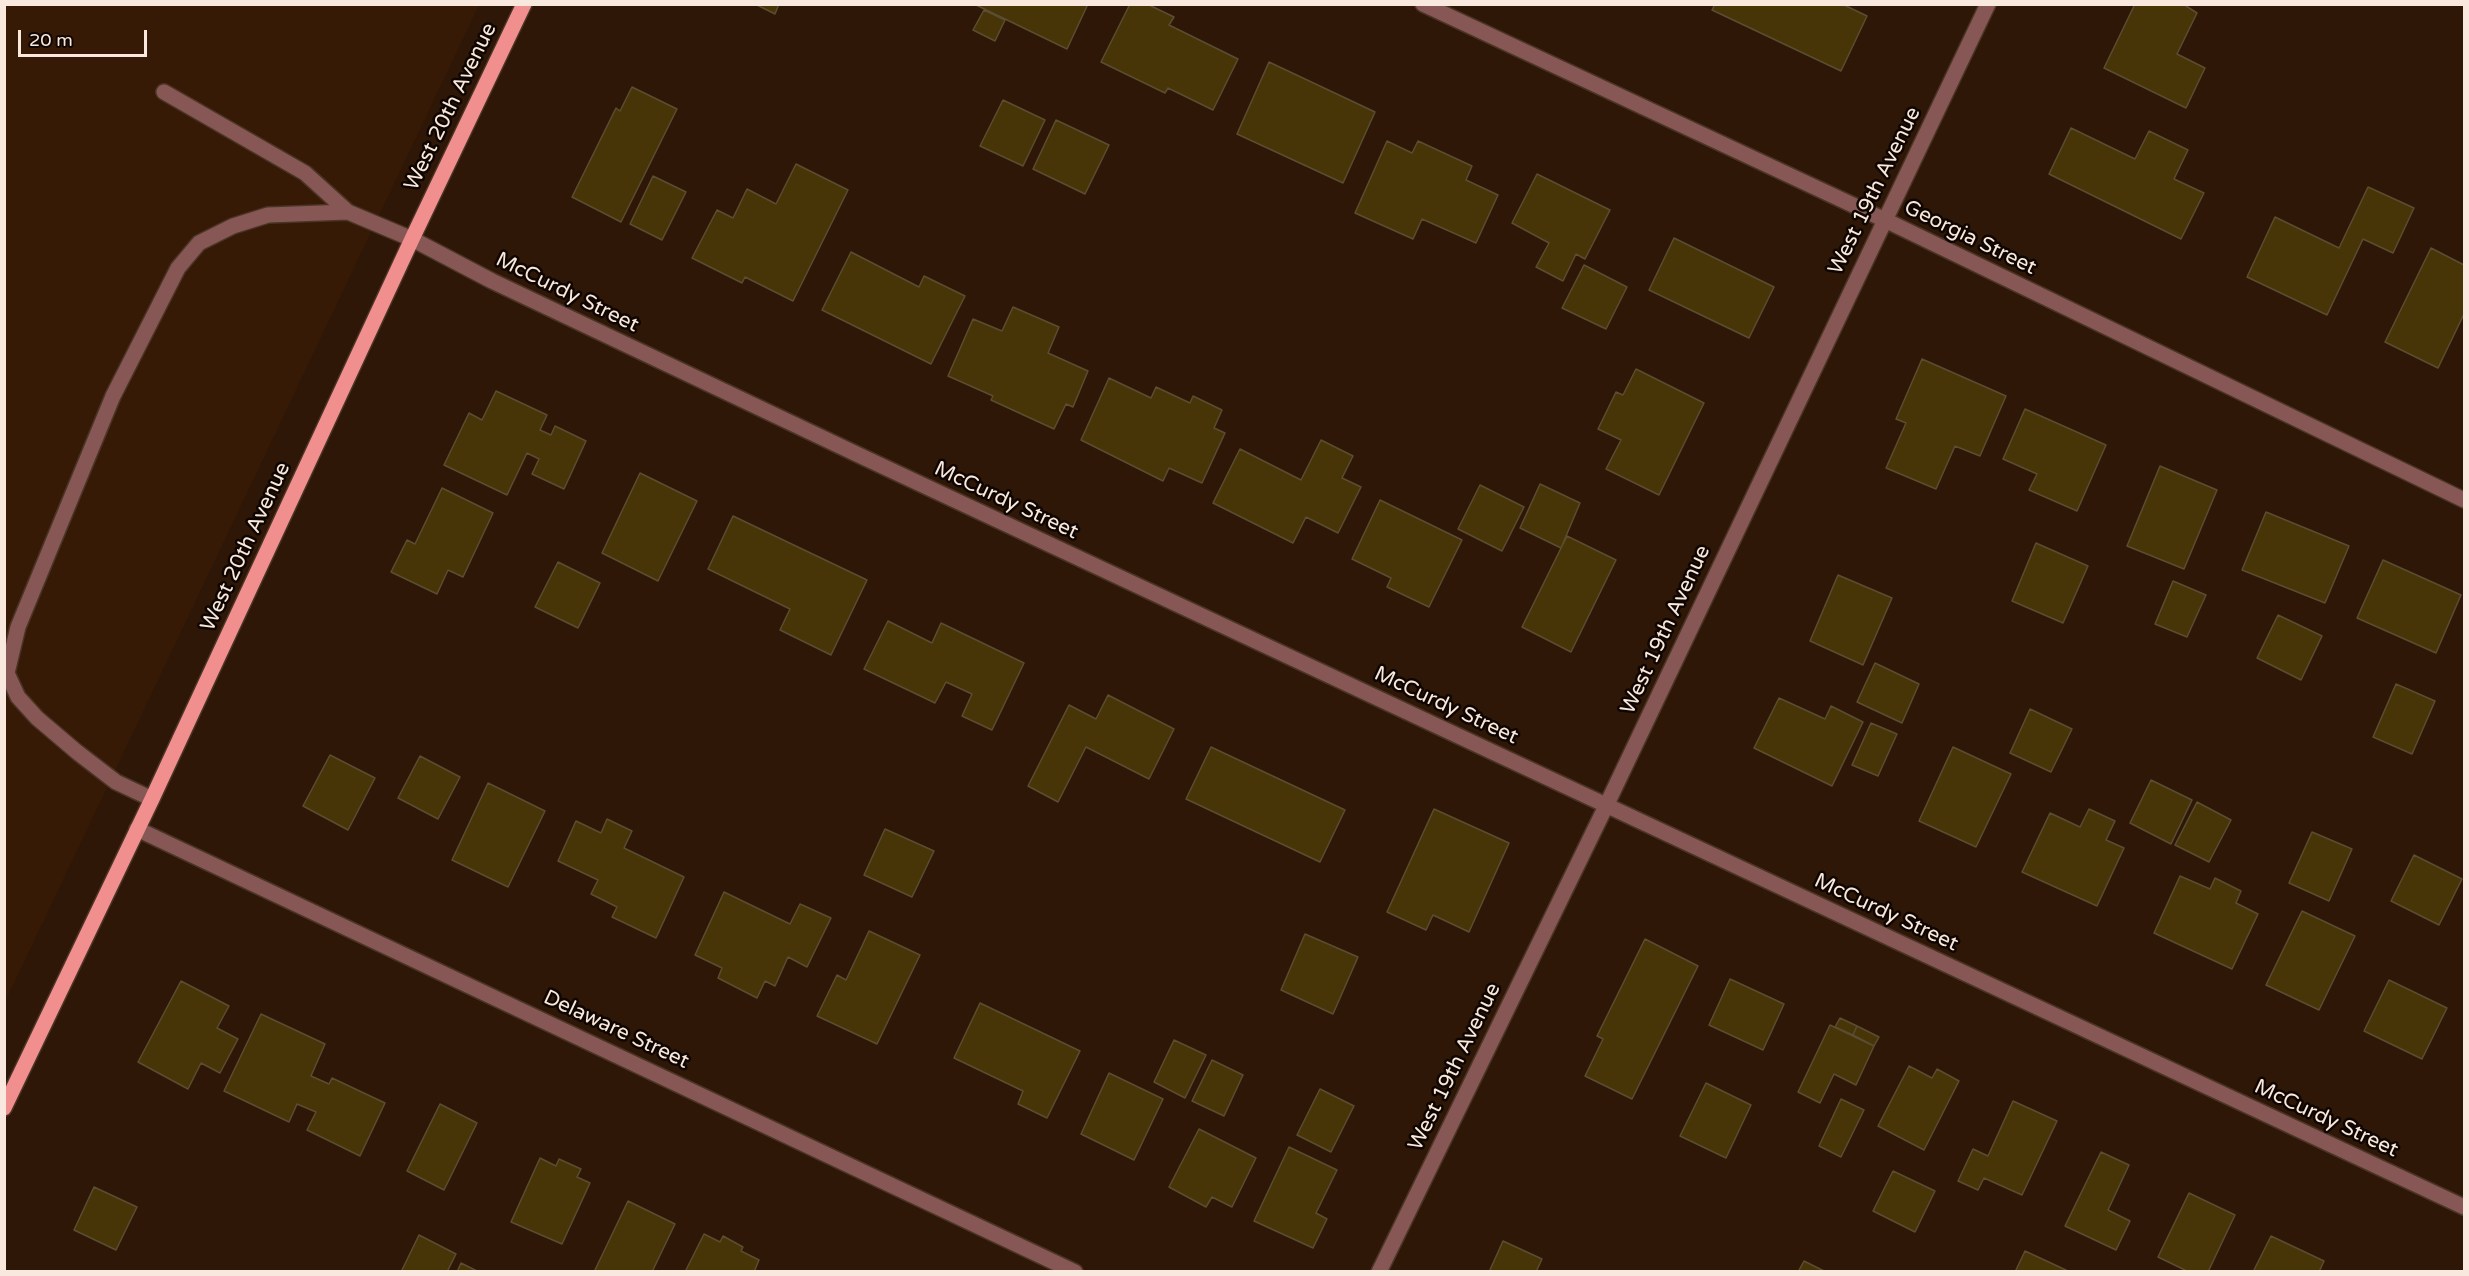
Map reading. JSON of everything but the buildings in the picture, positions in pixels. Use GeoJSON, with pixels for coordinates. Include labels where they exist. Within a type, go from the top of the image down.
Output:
{"type":"FeatureCollection","features":[{"type":"Feature","properties":{"kind":"main road","name":"West 20th Avenue"},"geometry":{"type":"LineString","coordinates":[[4,1107],[152,799],[412,239],[524,4]]}},
{"type":"Feature","properties":{"kind":"street","name":"Georgia Street"},"geometry":{"type":"LineString","coordinates":[[1423,4],[1885,220],[2464,500]]}},
{"type":"Feature","properties":{"kind":"street","name":"West 19th Avenue"},"geometry":{"type":"LineString","coordinates":[[1379,1272],[1606,804],[1988,4]]}},
{"type":"Feature","properties":{"kind":"street"},"geometry":{"type":"LineString","coordinates":[[164,92],[305,172],[348,212]]}},
{"type":"Feature","properties":{"kind":"street","name":"McCurdy Street"},"geometry":{"type":"LineString","coordinates":[[348,212],[412,239],[492,281],[865,458],[2464,1208]]}},
{"type":"Feature","properties":{"kind":"street"},"geometry":{"type":"LineString","coordinates":[[152,799],[116,782],[37,718],[18,696],[7,673],[18,627],[113,396],[178,268],[199,243],[233,226],[268,214],[348,212]]}},
{"type":"Feature","properties":{"kind":"street","name":"Delaware Street"},"geometry":{"type":"LineString","coordinates":[[137,829],[1075,1272]]}},
{"type":"Feature","properties":{"kind":"shaded area"},"geometry":{"type":"Polygon","coordinates":[[[5,5],[479,5],[5,1002],[5,5]]]}}]}
